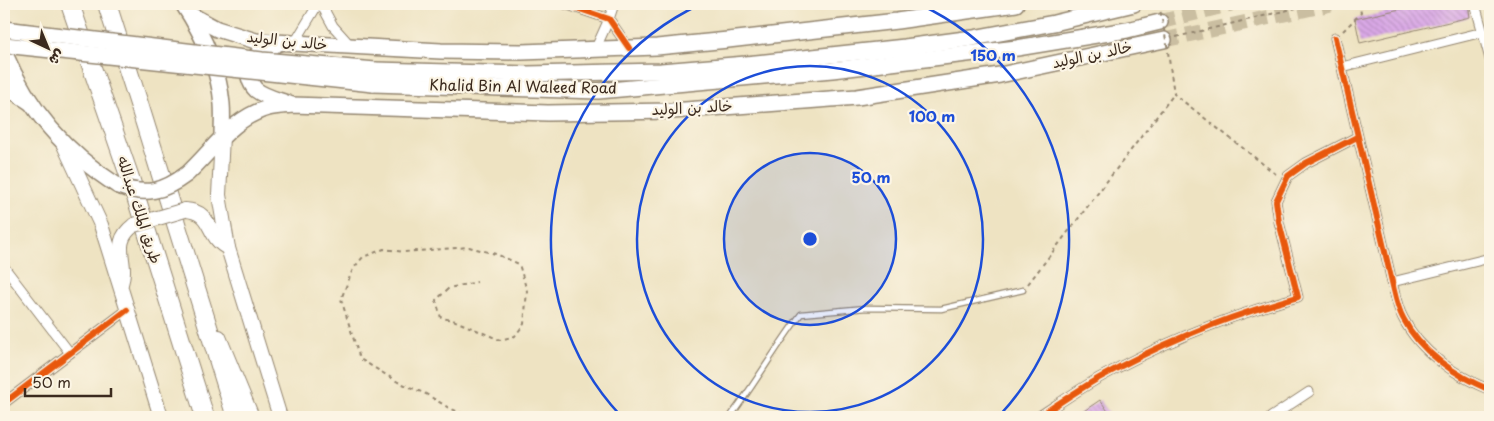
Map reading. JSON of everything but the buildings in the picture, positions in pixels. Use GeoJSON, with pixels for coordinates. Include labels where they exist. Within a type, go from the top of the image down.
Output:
{"type":"FeatureCollection","features":[{"type":"Feature","properties":{"kind":"highway","name":"طريق الملك عبدالله"},"geometry":{"type":"LineString","coordinates":[[70,4],[130,178],[205,417]]}},
{"type":"Feature","properties":{"kind":"highway","name":"طريق الملك عبدالله"},"geometry":{"type":"LineString","coordinates":[[107,4],[236,417]]}},
{"type":"Feature","properties":{"kind":"main road","name":"Khalid Bin Al Waleed Road"},"geometry":{"type":"LineString","coordinates":[[4,30],[262,60],[374,77],[537,74],[661,71],[905,47],[972,38],[1054,23],[1134,4]]}},
{"type":"Feature","properties":{"kind":"main road","name":"خالد بن الوليد"},"geometry":{"type":"LineString","coordinates":[[187,10],[217,30],[256,40],[441,51],[595,50],[728,40],[1008,5]]}},
{"type":"Feature","properties":{"kind":"main road","name":"خالد بن الوليد"},"geometry":{"type":"LineString","coordinates":[[187,10],[205,46],[218,80],[222,105],[222,136]]}},
{"type":"Feature","properties":{"kind":"main road","name":"Khalid Bin Al Waleed Road"},"geometry":{"type":"LineString","coordinates":[[4,45],[374,77],[598,91],[832,70],[1007,50],[1127,30],[1160,22]]}},
{"type":"Feature","properties":{"kind":"main road"},"geometry":{"type":"LineString","coordinates":[[288,43],[260,52],[250,62],[248,73],[250,81],[256,90],[292,105]]}},
{"type":"Feature","properties":{"kind":"main road","name":"خالد بن الوليد"},"geometry":{"type":"LineString","coordinates":[[4,52],[12,72],[31,104],[63,143],[80,159],[118,186],[135,192],[154,191],[171,185],[204,159],[222,136],[248,116],[269,107],[292,105],[548,113],[672,110],[847,98],[1000,75],[1166,45]]}},
{"type":"Feature","properties":{"kind":"main road","name":"خالد بن الوليد"},"geometry":{"type":"LineString","coordinates":[[4,85],[31,104]]}},
{"type":"Feature","properties":{"kind":"main road"},"geometry":{"type":"LineString","coordinates":[[222,136],[219,195],[228,248],[280,417]]}},
{"type":"Feature","properties":{"kind":"main road"},"geometry":{"type":"LineString","coordinates":[[63,143],[101,224],[161,417]]}},
{"type":"Feature","properties":{"kind":"main road"},"geometry":{"type":"LineString","coordinates":[[120,286],[124,273],[120,243],[126,233],[134,226],[185,210],[191,210],[201,214],[208,221],[216,239],[228,248]]}},
{"type":"Feature","properties":{"kind":"main road"},"geometry":{"type":"LineString","coordinates":[[190,269],[252,417]]}},
{"type":"Feature","properties":{"kind":"street"},"geometry":{"type":"LineString","coordinates":[[288,43],[318,4]]}},
{"type":"Feature","properties":{"kind":"street"},"geometry":{"type":"LineString","coordinates":[[321,4],[333,26],[351,47]]}},
{"type":"Feature","properties":{"kind":"street"},"geometry":{"type":"LineString","coordinates":[[566,4],[609,19],[629,48]]}},
{"type":"Feature","properties":{"kind":"street"},"geometry":{"type":"LineString","coordinates":[[595,50],[614,4]]}},
{"type":"Feature","properties":{"kind":"street"},"geometry":{"type":"LineString","coordinates":[[1475,4],[1490,58]]}},
{"type":"Feature","properties":{"kind":"street"},"geometry":{"type":"LineString","coordinates":[[1342,67],[1483,32]]}},
{"type":"Feature","properties":{"kind":"street"},"geometry":{"type":"LineString","coordinates":[[1335,38],[1357,137],[1402,318],[1413,334],[1451,370],[1473,383],[1490,390]]}},
{"type":"Feature","properties":{"kind":"street"},"geometry":{"type":"LineString","coordinates":[[1038,417],[1100,378],[1192,334],[1298,297],[1279,222],[1276,200],[1288,176],[1306,163],[1357,137]]}},
{"type":"Feature","properties":{"kind":"street"},"geometry":{"type":"LineString","coordinates":[[1392,282],[1490,258]]}},
{"type":"Feature","properties":{"kind":"street"},"geometry":{"type":"LineString","coordinates":[[4,267],[70,353]]}},
{"type":"Feature","properties":{"kind":"street"},"geometry":{"type":"LineString","coordinates":[[4,403],[128,310]]}},
{"type":"Feature","properties":{"kind":"street"},"geometry":{"type":"LineString","coordinates":[[1271,417],[1309,392]]}},
{"type":"Feature","properties":{"kind":"lane"},"geometry":{"type":"LineString","coordinates":[[730,417],[744,399],[780,341],[801,314],[866,308],[942,309],[1023,290]]}},
{"type":"Feature","properties":{"kind":"path"},"geometry":{"type":"LineString","coordinates":[[1159,4],[1174,94],[1285,182]]}},
{"type":"Feature","properties":{"kind":"path"},"geometry":{"type":"LineString","coordinates":[[1166,45],[1313,4]]}},
{"type":"Feature","properties":{"kind":"path"},"geometry":{"type":"LineString","coordinates":[[1335,38],[1361,13],[1359,4]]}},
{"type":"Feature","properties":{"kind":"path"},"geometry":{"type":"LineString","coordinates":[[1023,290],[1174,94]]}},
{"type":"Feature","properties":{"kind":"path"},"geometry":{"type":"LineString","coordinates":[[471,417],[448,408],[426,394],[398,382],[360,359],[341,299],[353,269],[364,257],[384,249],[404,252],[468,247],[496,254],[520,264],[527,291],[524,324],[515,336],[500,340],[453,320],[441,318],[436,300],[449,288],[477,282]]}},
{"type":"Feature","properties":{"kind":"tunnel"},"geometry":{"type":"LineString","coordinates":[[1160,22],[1231,4]]}},
{"type":"Feature","properties":{"kind":"tunnel"},"geometry":{"type":"LineString","coordinates":[[1164,40],[1331,4]]}},
{"type":"Feature","properties":{"kind":"cycle path"},"geometry":{"type":"LineString","coordinates":[[565,4],[609,19],[629,48]]}},
{"type":"Feature","properties":{"kind":"cycle path"},"geometry":{"type":"LineString","coordinates":[[1335,38],[1395,296],[1401,314],[1419,342],[1440,362],[1464,378],[1490,390]]}},
{"type":"Feature","properties":{"kind":"cycle path"},"geometry":{"type":"LineString","coordinates":[[1038,417],[1122,365],[1171,342],[1247,312],[1298,297],[1279,222],[1276,201],[1288,176],[1306,163],[1357,137]]}},
{"type":"Feature","properties":{"kind":"cycle path"},"geometry":{"type":"LineString","coordinates":[[4,403],[127,310]]}}]}
